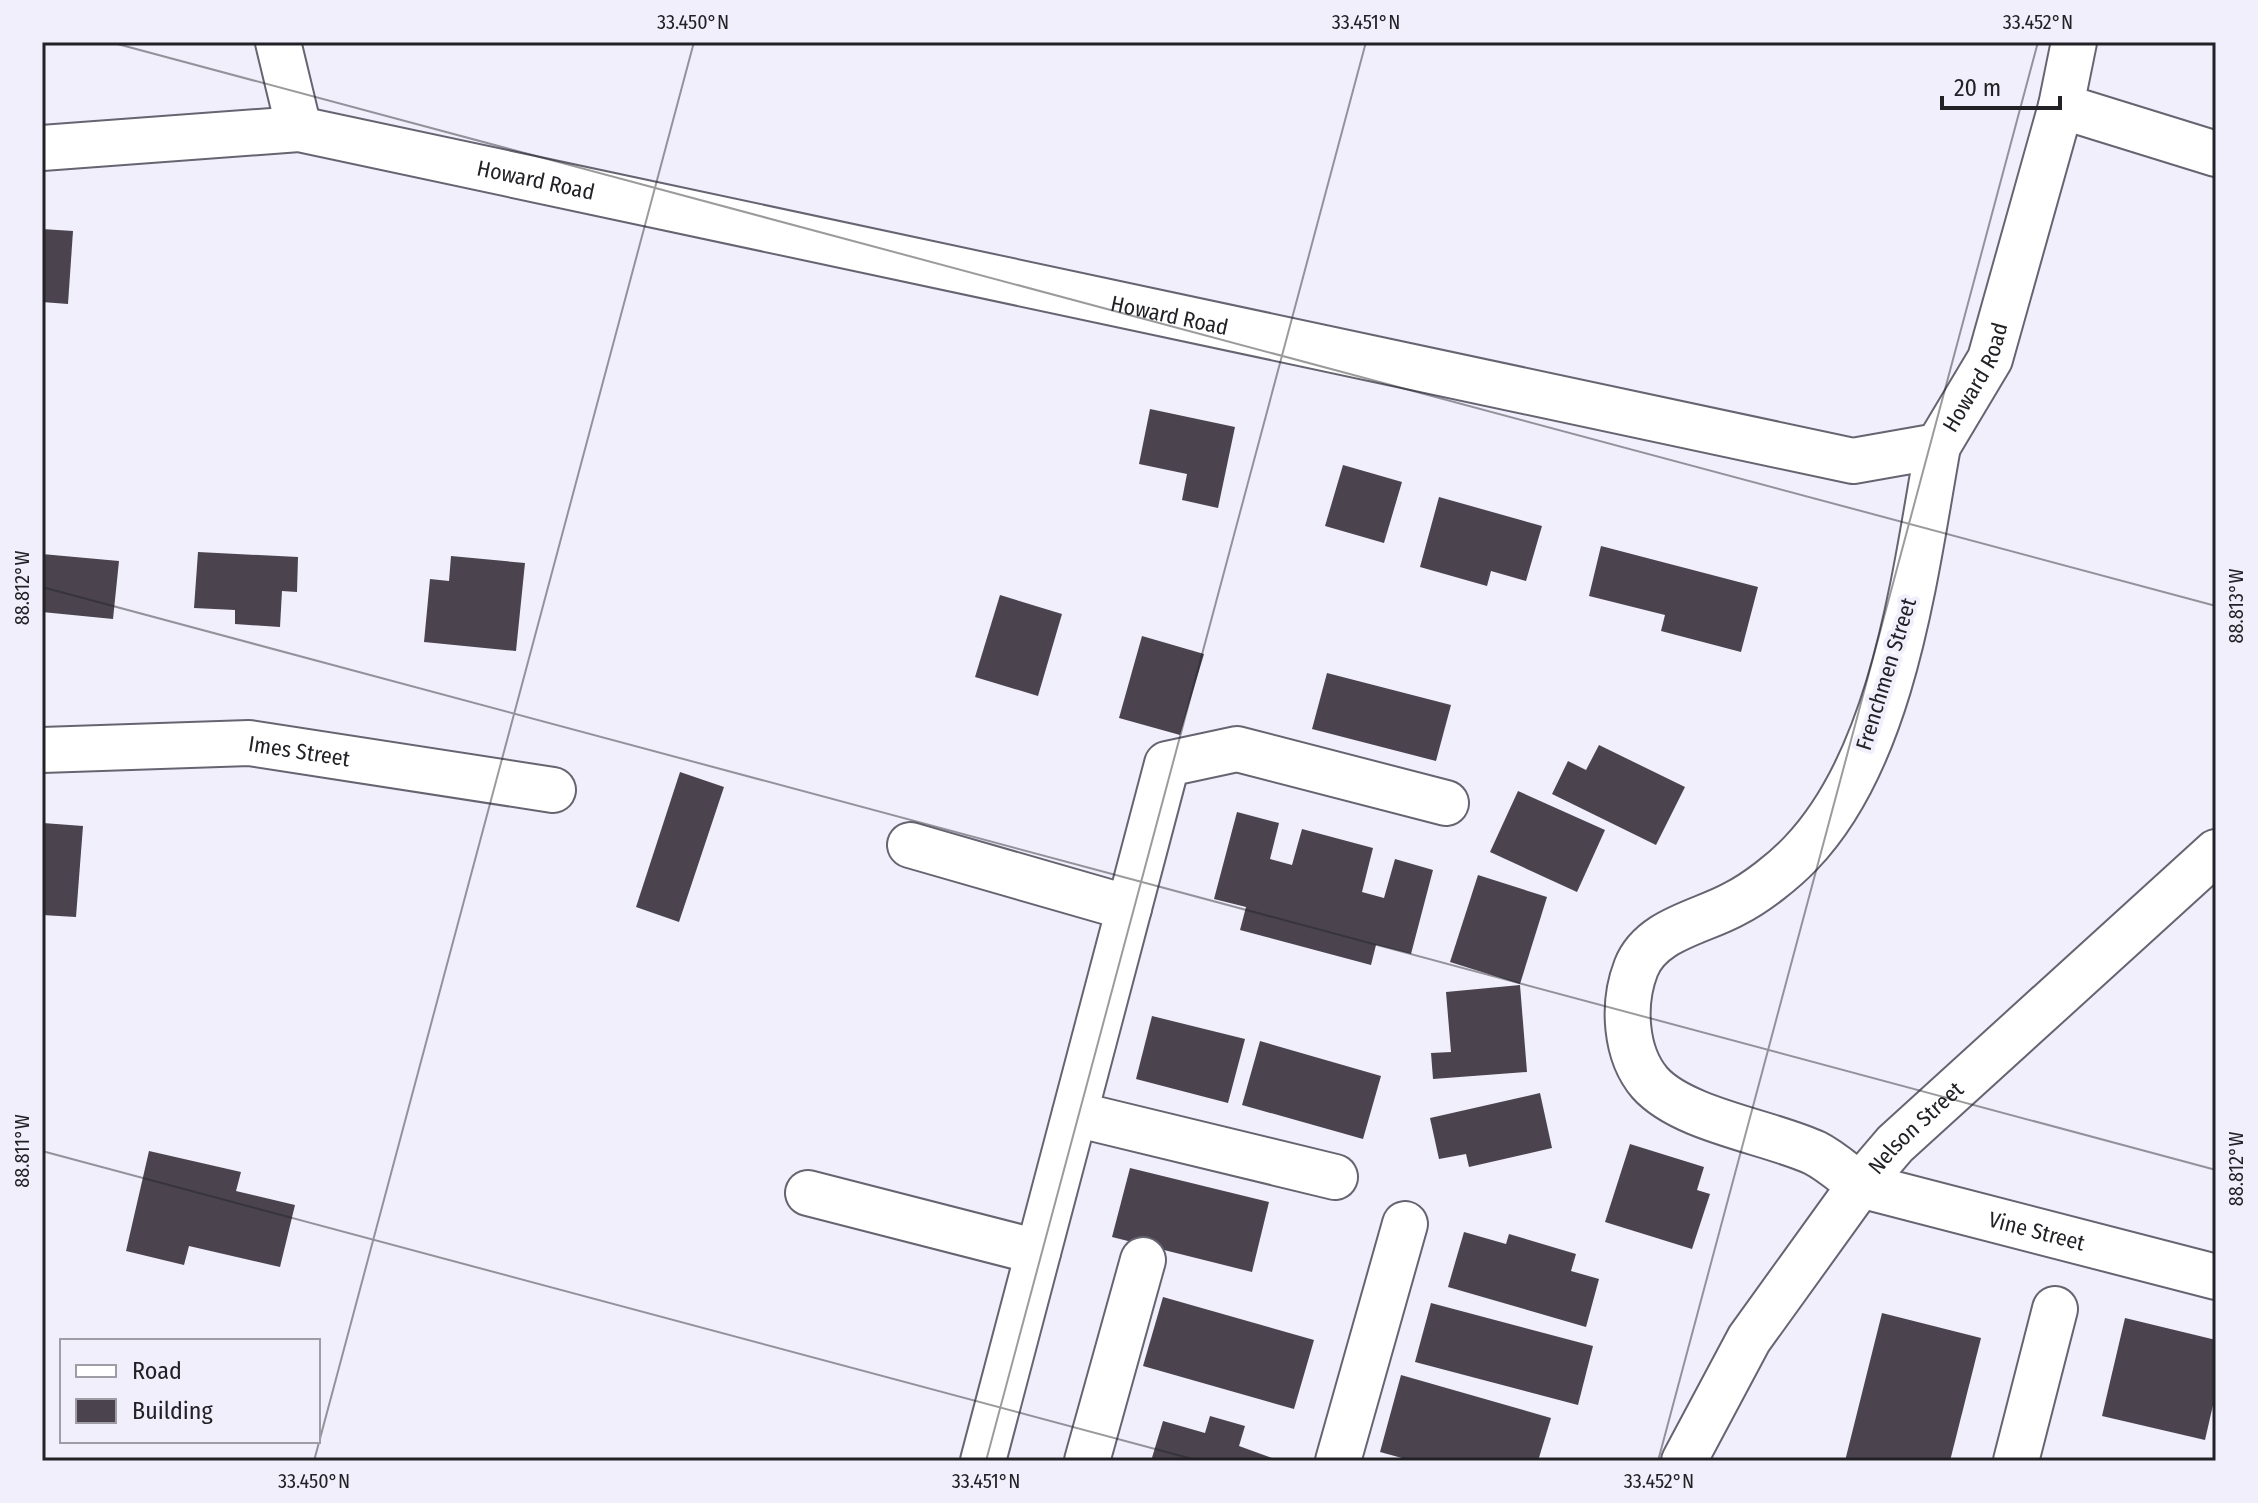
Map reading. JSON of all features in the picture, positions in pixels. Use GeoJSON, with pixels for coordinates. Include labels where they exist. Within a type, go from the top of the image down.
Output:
{"type":"FeatureCollection","features":[{"type":"Feature","properties":{"kind":"street"},"geometry":{"type":"LineString","coordinates":[[278,42],[299,129]]}},
{"type":"Feature","properties":{"kind":"street","name":"Howard Road"},"geometry":{"type":"LineString","coordinates":[[42,148],[299,129],[1853,461],[1938,446],[1990,359],[2061,106],[2074,42]]}},
{"type":"Feature","properties":{"kind":"street"},"geometry":{"type":"LineString","coordinates":[[2061,106],[2216,154]]}},
{"type":"Feature","properties":{"kind":"street","name":"Frenchmen Street"},"geometry":{"type":"LineString","coordinates":[[1860,1185],[1817,1154],[1671,1102],[1649,1082],[1630,1046],[1627,1019],[1636,967],[1662,936],[1736,904],[1801,854],[1841,802],[1876,725],[1907,613],[1938,446]]}},
{"type":"Feature","properties":{"kind":"street","name":"Imes Street"},"geometry":{"type":"LineString","coordinates":[[42,750],[249,743],[553,790]]}},
{"type":"Feature","properties":{"kind":"street"},"geometry":{"type":"LineString","coordinates":[[983,1461],[1167,764],[1237,749],[1446,803]]}},
{"type":"Feature","properties":{"kind":"street"},"geometry":{"type":"LineString","coordinates":[[910,845],[1129,908]]}},
{"type":"Feature","properties":{"kind":"street","name":"Nelson Street"},"geometry":{"type":"LineString","coordinates":[[1684,1461],[1749,1339],[1860,1185],[1895,1144],[2216,852]]}},
{"type":"Feature","properties":{"kind":"street"},"geometry":{"type":"LineString","coordinates":[[1075,1114],[1335,1177]]}},
{"type":"Feature","properties":{"kind":"street","name":"Vine Street"},"geometry":{"type":"LineString","coordinates":[[1860,1185],[2216,1277]]}},
{"type":"Feature","properties":{"kind":"street"},"geometry":{"type":"LineString","coordinates":[[808,1193],[1038,1252]]}},
{"type":"Feature","properties":{"kind":"street"},"geometry":{"type":"LineString","coordinates":[[1338,1461],[1405,1224]]}},
{"type":"Feature","properties":{"kind":"street"},"geometry":{"type":"LineString","coordinates":[[1087,1461],[1143,1260]]}},
{"type":"Feature","properties":{"kind":"street"},"geometry":{"type":"LineString","coordinates":[[2016,1461],[2055,1309]]}},
{"type":"Feature","properties":{"kind":"building"},"geometry":{"type":"Polygon","coordinates":[[[42,229],[73,231],[68,304],[42,302],[42,229]]]}},
{"type":"Feature","properties":{"kind":"building"},"geometry":{"type":"Polygon","coordinates":[[[1150,409],[1235,427],[1218,508],[1182,500],[1187,474],[1139,464],[1150,409]]]}},
{"type":"Feature","properties":{"kind":"building"},"geometry":{"type":"Polygon","coordinates":[[[1343,465],[1402,482],[1384,543],[1325,526],[1343,465]]]}},
{"type":"Feature","properties":{"kind":"building"},"geometry":{"type":"Polygon","coordinates":[[[1439,497],[1542,526],[1526,581],[1491,571],[1487,586],[1420,567],[1439,497]]]}},
{"type":"Feature","properties":{"kind":"building"},"geometry":{"type":"Polygon","coordinates":[[[1601,546],[1758,587],[1741,652],[1661,631],[1665,615],[1589,596],[1601,546]]]}},
{"type":"Feature","properties":{"kind":"building"},"geometry":{"type":"Polygon","coordinates":[[[198,552],[298,557],[297,592],[282,591],[280,627],[235,624],[235,610],[194,608],[198,552]]]}},
{"type":"Feature","properties":{"kind":"building"},"geometry":{"type":"Polygon","coordinates":[[[42,554],[119,561],[113,619],[42,612],[42,554]]]}},
{"type":"Feature","properties":{"kind":"building"},"geometry":{"type":"Polygon","coordinates":[[[451,556],[525,563],[516,651],[424,642],[430,579],[449,581],[451,556]]]}},
{"type":"Feature","properties":{"kind":"building"},"geometry":{"type":"Polygon","coordinates":[[[1000,595],[1062,614],[1038,696],[975,677],[1000,595]]]}},
{"type":"Feature","properties":{"kind":"building"},"geometry":{"type":"Polygon","coordinates":[[[1142,636],[1204,654],[1180,735],[1119,718],[1142,636]]]}},
{"type":"Feature","properties":{"kind":"building"},"geometry":{"type":"Polygon","coordinates":[[[1327,673],[1451,705],[1436,761],[1312,729],[1327,673]]]}},
{"type":"Feature","properties":{"kind":"building"},"geometry":{"type":"Polygon","coordinates":[[[1599,745],[1685,787],[1656,845],[1552,794],[1568,761],[1586,770],[1599,745]]]}},
{"type":"Feature","properties":{"kind":"building"},"geometry":{"type":"Polygon","coordinates":[[[680,772],[724,787],[679,922],[636,907],[680,772]]]}},
{"type":"Feature","properties":{"kind":"building"},"geometry":{"type":"Polygon","coordinates":[[[1518,791],[1605,830],[1577,892],[1490,852],[1518,791]]]}},
{"type":"Feature","properties":{"kind":"building"},"geometry":{"type":"Polygon","coordinates":[[[1237,812],[1279,823],[1270,859],[1292,865],[1302,829],[1373,848],[1362,892],[1384,898],[1395,859],[1433,870],[1411,954],[1376,945],[1371,965],[1240,930],[1246,907],[1214,899],[1237,812]]]}},
{"type":"Feature","properties":{"kind":"building"},"geometry":{"type":"Polygon","coordinates":[[[43,823],[83,826],[76,917],[42,915],[43,823]]]}},
{"type":"Feature","properties":{"kind":"building"},"geometry":{"type":"Polygon","coordinates":[[[1478,875],[1547,897],[1520,984],[1450,962],[1478,875]]]}},
{"type":"Feature","properties":{"kind":"building"},"geometry":{"type":"Polygon","coordinates":[[[1520,985],[1527,1072],[1433,1079],[1431,1053],[1451,1052],[1446,992],[1520,985]]]}},
{"type":"Feature","properties":{"kind":"building"},"geometry":{"type":"Polygon","coordinates":[[[1152,1016],[1245,1039],[1228,1103],[1136,1079],[1152,1016]]]}},
{"type":"Feature","properties":{"kind":"building"},"geometry":{"type":"Polygon","coordinates":[[[1260,1041],[1381,1076],[1363,1139],[1242,1105],[1260,1041]]]}},
{"type":"Feature","properties":{"kind":"building"},"geometry":{"type":"Polygon","coordinates":[[[1540,1093],[1552,1148],[1469,1167],[1466,1154],[1439,1159],[1430,1118],[1540,1093]]]}},
{"type":"Feature","properties":{"kind":"building"},"geometry":{"type":"Polygon","coordinates":[[[1630,1144],[1704,1167],[1697,1190],[1710,1194],[1692,1249],[1605,1222],[1630,1144]]]}},
{"type":"Feature","properties":{"kind":"building"},"geometry":{"type":"Polygon","coordinates":[[[149,1151],[241,1172],[236,1191],[295,1205],[280,1267],[189,1246],[184,1265],[126,1251],[149,1151]]]}},
{"type":"Feature","properties":{"kind":"building"},"geometry":{"type":"Polygon","coordinates":[[[1130,1168],[1269,1202],[1252,1272],[1112,1237],[1130,1168]]]}},
{"type":"Feature","properties":{"kind":"building"},"geometry":{"type":"Polygon","coordinates":[[[1464,1232],[1506,1244],[1509,1234],[1576,1254],[1571,1271],[1599,1279],[1586,1327],[1448,1287],[1464,1232]]]}},
{"type":"Feature","properties":{"kind":"building"},"geometry":{"type":"Polygon","coordinates":[[[1163,1297],[1314,1340],[1294,1409],[1143,1366],[1163,1297]]]}},
{"type":"Feature","properties":{"kind":"building"},"geometry":{"type":"Polygon","coordinates":[[[1431,1303],[1593,1346],[1578,1405],[1415,1362],[1431,1303]]]}},
{"type":"Feature","properties":{"kind":"building"},"geometry":{"type":"Polygon","coordinates":[[[1882,1313],[1981,1338],[1950,1461],[1845,1461],[1882,1313]]]}},
{"type":"Feature","properties":{"kind":"building"},"geometry":{"type":"Polygon","coordinates":[[[2125,1318],[2216,1340],[2216,1392],[2205,1440],[2102,1416],[2125,1318]]]}},
{"type":"Feature","properties":{"kind":"building"},"geometry":{"type":"Polygon","coordinates":[[[1401,1375],[1551,1418],[1538,1461],[1413,1461],[1380,1452],[1401,1375]]]}},
{"type":"Feature","properties":{"kind":"building"},"geometry":{"type":"Polygon","coordinates":[[[1210,1416],[1245,1426],[1239,1446],[1280,1461],[1151,1461],[1163,1421],[1205,1433],[1210,1416]]]}}]}
